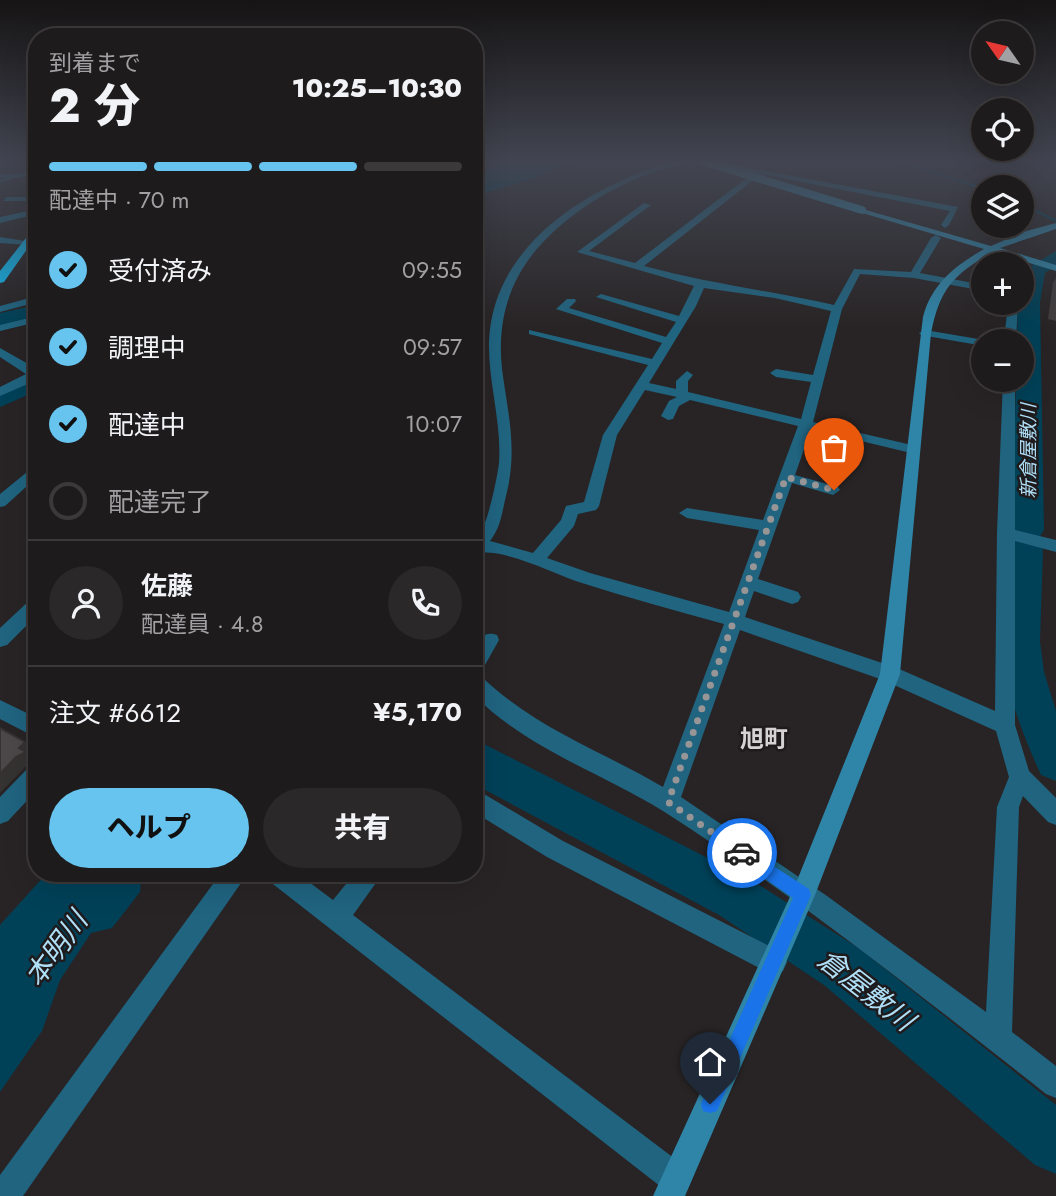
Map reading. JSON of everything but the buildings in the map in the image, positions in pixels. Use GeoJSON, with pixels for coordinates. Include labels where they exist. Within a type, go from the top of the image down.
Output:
{"type":"FeatureCollection","features":[{"type":"Feature","properties":{"kind":"highway"},"geometry":{"type":"LineString","coordinates":[[0,279],[6,265],[27,242]]}},
{"type":"Feature","properties":{"kind":"street"},"geometry":{"type":"LineString","coordinates":[[0,220],[11,221],[18,217]]}},
{"type":"Feature","properties":{"kind":"street"},"geometry":{"type":"LineString","coordinates":[[483,538],[491,528],[507,461],[496,385],[495,334],[505,292],[531,249],[565,217]]}},
{"type":"Feature","properties":{"kind":"street"},"geometry":{"type":"LineString","coordinates":[[631,217],[582,252],[700,284],[775,295],[837,309]]}},
{"type":"Feature","properties":{"kind":"street"},"geometry":{"type":"LineString","coordinates":[[638,266],[701,217]]}},
{"type":"Feature","properties":{"kind":"street"},"geometry":{"type":"LineString","coordinates":[[895,217],[1012,252]]}},
{"type":"Feature","properties":{"kind":"street"},"geometry":{"type":"LineString","coordinates":[[945,225],[950,217]]}},
{"type":"Feature","properties":{"kind":"street"},"geometry":{"type":"LineString","coordinates":[[289,882],[336,916],[672,1188],[778,954],[890,674],[911,449],[925,333],[933,303],[947,282],[996,247],[1022,233],[1056,226]]}},
{"type":"Feature","properties":{"kind":"street"},"geometry":{"type":"LineString","coordinates":[[914,275],[936,238]]}},
{"type":"Feature","properties":{"kind":"street"},"geometry":{"type":"LineString","coordinates":[[0,240],[27,242]]}},
{"type":"Feature","properties":{"kind":"street"},"geometry":{"type":"LineString","coordinates":[[1034,258],[1056,262]]}},
{"type":"Feature","properties":{"kind":"street"},"geometry":{"type":"LineString","coordinates":[[1034,259],[1056,268]]}},
{"type":"Feature","properties":{"kind":"street"},"geometry":{"type":"LineString","coordinates":[[668,802],[806,424],[837,309],[857,271],[914,275],[971,286]]}},
{"type":"Feature","properties":{"kind":"street"},"geometry":{"type":"LineString","coordinates":[[536,560],[568,522],[571,510],[591,506],[610,435],[682,320],[700,284]]}},
{"type":"Feature","properties":{"kind":"street"},"geometry":{"type":"LineString","coordinates":[[601,297],[682,320]]}},
{"type":"Feature","properties":{"kind":"street"},"geometry":{"type":"LineString","coordinates":[[0,309],[28,301]]}},
{"type":"Feature","properties":{"kind":"street"},"geometry":{"type":"LineString","coordinates":[[571,301],[561,309],[669,341]]}},
{"type":"Feature","properties":{"kind":"street"},"geometry":{"type":"LineString","coordinates":[[0,328],[28,321]]}},
{"type":"Feature","properties":{"kind":"street"},"geometry":{"type":"LineString","coordinates":[[533,332],[655,363]]}},
{"type":"Feature","properties":{"kind":"street"},"geometry":{"type":"LineString","coordinates":[[925,333],[971,341]]}},
{"type":"Feature","properties":{"kind":"street"},"geometry":{"type":"LineString","coordinates":[[0,352],[28,369]]}},
{"type":"Feature","properties":{"kind":"street"},"geometry":{"type":"LineString","coordinates":[[776,373],[818,379]]}},
{"type":"Feature","properties":{"kind":"street"},"geometry":{"type":"LineString","coordinates":[[685,395],[682,381],[687,375]]}},
{"type":"Feature","properties":{"kind":"street"},"geometry":{"type":"LineString","coordinates":[[0,392],[28,378]]}},
{"type":"Feature","properties":{"kind":"street"},"geometry":{"type":"LineString","coordinates":[[641,385],[738,404],[806,424],[911,449]]}},
{"type":"Feature","properties":{"kind":"street"},"geometry":{"type":"LineString","coordinates":[[1009,392],[1005,533],[1005,725],[1020,777],[1054,812]]}},
{"type":"Feature","properties":{"kind":"street"},"geometry":{"type":"LineString","coordinates":[[667,416],[674,404],[685,395]]}},
{"type":"Feature","properties":{"kind":"street"},"geometry":{"type":"LineString","coordinates":[[786,477],[834,490]]}},
{"type":"Feature","properties":{"kind":"street"},"geometry":{"type":"LineString","coordinates":[[0,502],[28,478]]}},
{"type":"Feature","properties":{"kind":"street"},"geometry":{"type":"LineString","coordinates":[[16,489],[28,491]]}},
{"type":"Feature","properties":{"kind":"street"},"geometry":{"type":"LineString","coordinates":[[687,513],[768,526]]}},
{"type":"Feature","properties":{"kind":"street"},"geometry":{"type":"LineString","coordinates":[[1005,533],[1056,546]]}},
{"type":"Feature","properties":{"kind":"street"},"geometry":{"type":"LineString","coordinates":[[483,548],[536,560],[733,620],[890,674],[1005,725]]}},
{"type":"Feature","properties":{"kind":"street"},"geometry":{"type":"LineString","coordinates":[[748,582],[792,597]]}},
{"type":"Feature","properties":{"kind":"street"},"geometry":{"type":"LineString","coordinates":[[0,640],[28,613]]}},
{"type":"Feature","properties":{"kind":"street"},"geometry":{"type":"LineString","coordinates":[[483,651],[490,640]]}},
{"type":"Feature","properties":{"kind":"street"},"geometry":{"type":"LineString","coordinates":[[483,693],[489,700],[546,740],[668,802],[800,902],[998,1038],[1056,1084]]}},
{"type":"Feature","properties":{"kind":"street"},"geometry":{"type":"LineString","coordinates":[[0,709],[28,724]]}},
{"type":"Feature","properties":{"kind":"street"},"geometry":{"type":"LineString","coordinates":[[998,1038],[1008,807],[1020,777]]}},
{"type":"Feature","properties":{"kind":"street"},"geometry":{"type":"LineString","coordinates":[[0,813],[28,783]]}},
{"type":"Feature","properties":{"kind":"street"},"geometry":{"type":"LineString","coordinates":[[483,805],[555,849],[778,954]]}},
{"type":"Feature","properties":{"kind":"street"},"geometry":{"type":"LineString","coordinates":[[4,1196],[230,882]]}},
{"type":"Feature","properties":{"kind":"street"},"geometry":{"type":"LineString","coordinates":[[336,916],[364,882]]}},
{"type":"Feature","properties":{"kind":"water","name":"本明川"},"geometry":{"type":"Polygon","coordinates":[[[39,882],[141,882],[140,892],[112,928],[91,933],[60,980],[42,1031],[0,1092],[0,925],[39,882]]]}},
{"type":"Feature","properties":{"kind":"waterway"},"geometry":{"type":"LineString","coordinates":[[1048,217],[1056,221]]}},
{"type":"Feature","properties":{"kind":"waterway","name":"新倉屋敷川"},"geometry":{"type":"LineString","coordinates":[[1028,530],[1029,302],[1036,271],[1056,257]]}},
{"type":"Feature","properties":{"kind":"waterway"},"geometry":{"type":"LineString","coordinates":[[0,320],[28,313]]}},
{"type":"Feature","properties":{"kind":"waterway"},"geometry":{"type":"LineString","coordinates":[[0,399],[28,385]]}},
{"type":"Feature","properties":{"kind":"waterway","name":"新倉屋敷川"},"geometry":{"type":"LineString","coordinates":[[1027,549],[1021,618],[1022,656],[1033,702],[1056,761]]}},
{"type":"Feature","properties":{"kind":"waterway","name":"倉屋敷川"},"geometry":{"type":"LineString","coordinates":[[483,767],[736,898],[842,967],[1056,1144]]}},
{"type":"Feature","properties":{"kind":"way so far"},"geometry":{"type":"LineString","coordinates":[[742,853],[668,802],[786,477],[834,490]]}},
{"type":"Feature","properties":{"kind":"district","name":"旭町"},"geometry":{"type":"Point","coordinates":[764,738]}},
{"type":"Feature","properties":{"kind":"route"},"geometry":{"type":"LineString","coordinates":[[710,1104],[803,895],[742,853]]}}]}
